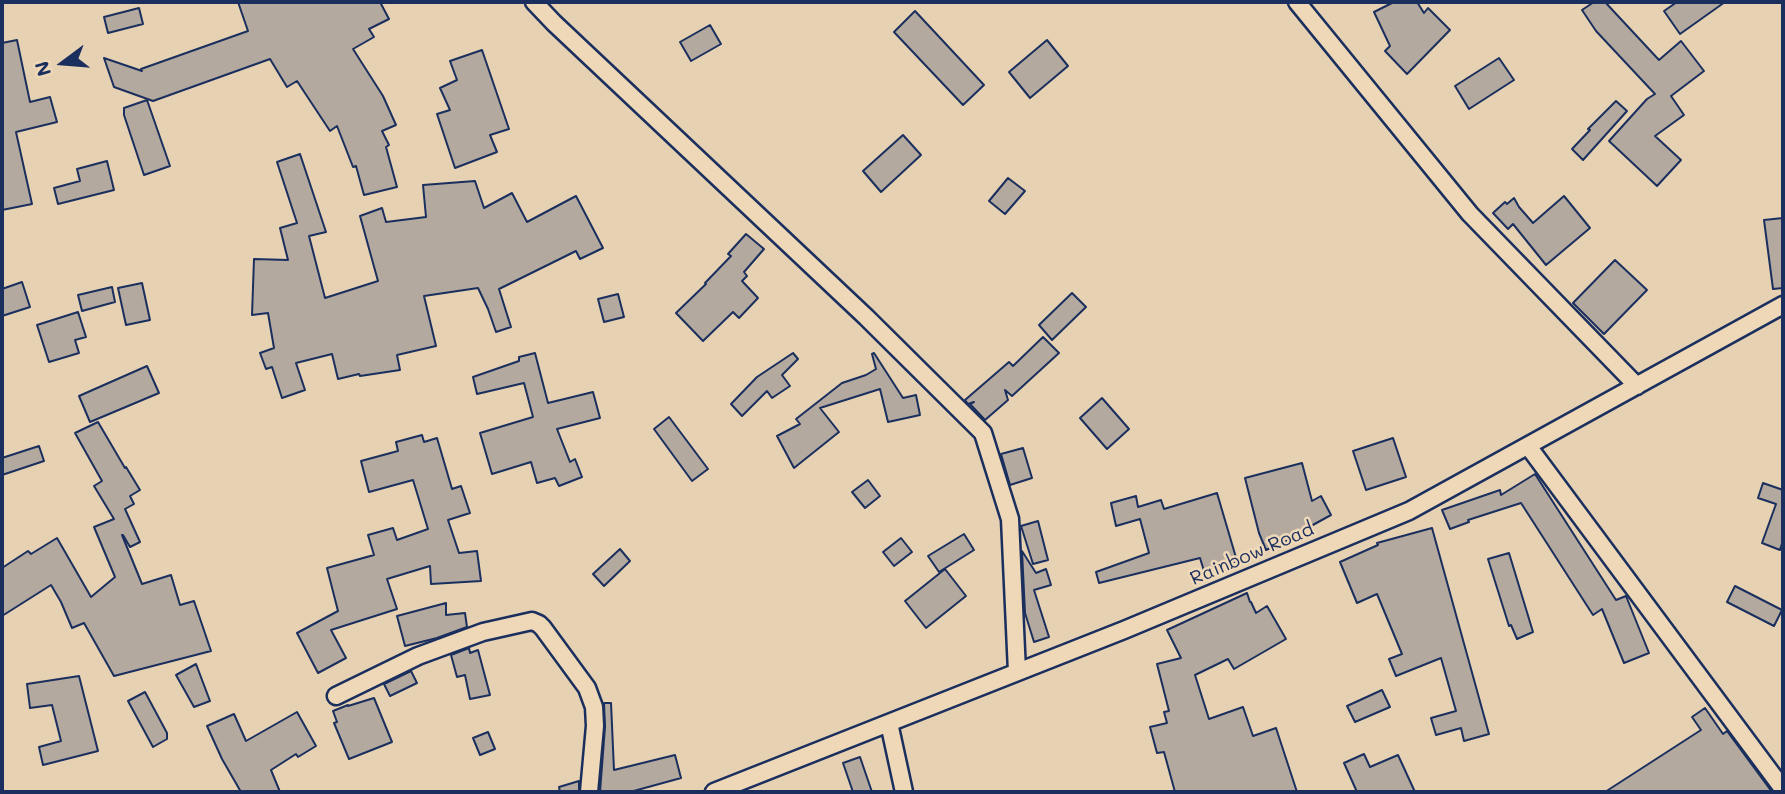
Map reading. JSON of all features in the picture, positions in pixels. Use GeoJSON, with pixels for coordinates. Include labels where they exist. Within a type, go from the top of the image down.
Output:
{"type":"FeatureCollection","features":[{"type":"Feature","properties":{"kind":"street"},"geometry":{"type":"LineString","coordinates":[[534,2],[866,317],[983,433],[1010,519],[1017,672]]}},
{"type":"Feature","properties":{"kind":"street"},"geometry":{"type":"LineString","coordinates":[[1297,2],[1470,214],[1637,386]]}},
{"type":"Feature","properties":{"kind":"street","name":"Rainbow Road"},"geometry":{"type":"LineString","coordinates":[[714,792],[1124,630],[1409,511],[1783,305]]}},
{"type":"Feature","properties":{"kind":"street"},"geometry":{"type":"LineString","coordinates":[[1528,446],[1783,789]]}},
{"type":"Feature","properties":{"kind":"street"},"geometry":{"type":"LineString","coordinates":[[336,696],[418,656],[483,632],[524,622],[536,622],[587,688],[594,707],[595,726],[589,792]]}},
{"type":"Feature","properties":{"kind":"street"},"geometry":{"type":"LineString","coordinates":[[889,723],[904,792]]}},
{"type":"Feature","properties":{"kind":"building"},"geometry":{"type":"Polygon","coordinates":[[[238,2],[380,2],[389,19],[369,29],[374,37],[353,49],[383,96],[396,125],[382,131],[389,145],[386,147],[397,187],[364,195],[356,166],[353,167],[337,126],[330,131],[297,81],[287,87],[270,59],[153,101],[114,87],[104,58],[142,71],[141,69],[248,31],[238,2]]]}},
{"type":"Feature","properties":{"kind":"building"},"geometry":{"type":"Polygon","coordinates":[[[1394,2],[1417,2],[1424,13],[1428,8],[1450,30],[1407,74],[1385,51],[1390,46],[1374,12],[1394,2]]]}},
{"type":"Feature","properties":{"kind":"building"},"geometry":{"type":"Polygon","coordinates":[[[1594,2],[1605,2],[1659,60],[1681,41],[1704,71],[1671,96],[1684,115],[1655,136],[1681,160],[1657,186],[1609,141],[1647,99],[1655,94],[1596,31],[1582,10],[1594,2]]]}},
{"type":"Feature","properties":{"kind":"building"},"geometry":{"type":"Polygon","coordinates":[[[1677,2],[1725,2],[1680,34],[1664,11],[1677,2]]]}},
{"type":"Feature","properties":{"kind":"building"},"geometry":{"type":"Polygon","coordinates":[[[139,8],[143,24],[108,33],[104,17],[139,8]]]}},
{"type":"Feature","properties":{"kind":"building"},"geometry":{"type":"Polygon","coordinates":[[[915,11],[984,85],[963,105],[894,32],[915,11]]]}},
{"type":"Feature","properties":{"kind":"building"},"geometry":{"type":"Polygon","coordinates":[[[710,25],[721,44],[691,61],[680,42],[710,25]]]}},
{"type":"Feature","properties":{"kind":"building"},"geometry":{"type":"Polygon","coordinates":[[[17,40],[30,102],[50,97],[57,122],[16,132],[32,204],[2,210],[2,43],[17,40]]]}},
{"type":"Feature","properties":{"kind":"building"},"geometry":{"type":"Polygon","coordinates":[[[1047,40],[1068,66],[1030,98],[1009,72],[1047,40]]]}},
{"type":"Feature","properties":{"kind":"building"},"geometry":{"type":"Polygon","coordinates":[[[482,50],[509,129],[490,135],[497,152],[455,168],[437,114],[450,110],[440,88],[457,80],[450,61],[482,50]]]}},
{"type":"Feature","properties":{"kind":"building"},"geometry":{"type":"Polygon","coordinates":[[[1499,58],[1514,80],[1469,109],[1455,86],[1499,58]]]}},
{"type":"Feature","properties":{"kind":"building"},"geometry":{"type":"Polygon","coordinates":[[[147,100],[170,166],[144,175],[124,108],[147,100]]]}},
{"type":"Feature","properties":{"kind":"building"},"geometry":{"type":"Polygon","coordinates":[[[1616,101],[1627,111],[1583,160],[1572,149],[1616,101]]]}},
{"type":"Feature","properties":{"kind":"building"},"geometry":{"type":"Polygon","coordinates":[[[903,135],[921,155],[881,192],[863,171],[903,135]]]}},
{"type":"Feature","properties":{"kind":"building"},"geometry":{"type":"Polygon","coordinates":[[[300,154],[326,232],[309,236],[325,298],[378,281],[360,216],[382,208],[386,222],[426,217],[423,185],[475,181],[484,208],[512,193],[527,222],[576,196],[603,248],[580,259],[576,251],[499,289],[511,327],[496,332],[478,288],[424,296],[436,346],[397,355],[400,370],[338,379],[332,354],[296,363],[305,390],[282,398],[272,367],[266,369],[260,353],[274,348],[268,313],[252,315],[254,259],[288,260],[280,228],[297,223],[277,162],[300,154]]]}},
{"type":"Feature","properties":{"kind":"building"},"geometry":{"type":"Polygon","coordinates":[[[107,161],[114,190],[58,204],[54,188],[80,181],[77,169],[107,161]]]}},
{"type":"Feature","properties":{"kind":"building"},"geometry":{"type":"Polygon","coordinates":[[[1008,178],[1025,191],[1005,214],[989,201],[1008,178]]]}},
{"type":"Feature","properties":{"kind":"building"},"geometry":{"type":"Polygon","coordinates":[[[1564,196],[1590,228],[1546,265],[1513,224],[1508,229],[1493,213],[1514,198],[1533,223],[1564,196]]]}},
{"type":"Feature","properties":{"kind":"building"},"geometry":{"type":"Polygon","coordinates":[[[1783,218],[1783,288],[1773,289],[1764,220],[1783,218]]]}},
{"type":"Feature","properties":{"kind":"building"},"geometry":{"type":"Polygon","coordinates":[[[746,234],[764,249],[744,272],[747,276],[742,281],[758,298],[739,318],[733,312],[703,341],[676,313],[731,256],[728,254],[746,234]]]}},
{"type":"Feature","properties":{"kind":"building"},"geometry":{"type":"Polygon","coordinates":[[[1615,260],[1647,290],[1604,334],[1573,303],[1615,260]]]}},
{"type":"Feature","properties":{"kind":"building"},"geometry":{"type":"Polygon","coordinates":[[[22,282],[30,307],[2,316],[2,289],[22,282]]]}},
{"type":"Feature","properties":{"kind":"building"},"geometry":{"type":"Polygon","coordinates":[[[142,283],[150,320],[126,325],[118,288],[142,283]]]}},
{"type":"Feature","properties":{"kind":"building"},"geometry":{"type":"Polygon","coordinates":[[[112,287],[115,302],[82,311],[78,295],[112,287]]]}},
{"type":"Feature","properties":{"kind":"building"},"geometry":{"type":"Polygon","coordinates":[[[1072,293],[1086,307],[1052,340],[1039,325],[1072,293]]]}},
{"type":"Feature","properties":{"kind":"building"},"geometry":{"type":"Polygon","coordinates":[[[618,294],[624,317],[604,322],[598,299],[618,294]]]}},
{"type":"Feature","properties":{"kind":"building"},"geometry":{"type":"Polygon","coordinates":[[[78,312],[86,337],[75,340],[79,353],[49,362],[37,325],[78,312]]]}},
{"type":"Feature","properties":{"kind":"building"},"geometry":{"type":"Polygon","coordinates":[[[1043,337],[1059,353],[1012,396],[1005,390],[1008,400],[985,420],[970,404],[974,402],[968,404],[965,400],[1009,362],[1013,366],[1043,337]]]}},
{"type":"Feature","properties":{"kind":"building"},"geometry":{"type":"Polygon","coordinates":[[[535,353],[548,403],[593,392],[600,418],[557,429],[570,462],[575,459],[582,477],[559,486],[555,478],[537,483],[531,462],[492,474],[480,433],[533,417],[524,383],[477,394],[473,377],[535,353]]]}},
{"type":"Feature","properties":{"kind":"building"},"geometry":{"type":"Polygon","coordinates":[[[793,353],[798,359],[782,375],[790,386],[772,398],[767,391],[742,416],[731,404],[757,377],[793,353]]]}},
{"type":"Feature","properties":{"kind":"building"},"geometry":{"type":"Polygon","coordinates":[[[874,353],[903,398],[916,395],[920,415],[888,422],[880,389],[820,408],[839,432],[794,468],[777,436],[800,424],[796,419],[842,383],[876,369],[872,354],[874,353]]]}},
{"type":"Feature","properties":{"kind":"building"},"geometry":{"type":"Polygon","coordinates":[[[147,366],[159,393],[90,422],[79,396],[147,366]]]}},
{"type":"Feature","properties":{"kind":"building"},"geometry":{"type":"Polygon","coordinates":[[[1102,398],[1129,429],[1107,449],[1080,418],[1102,398]]]}},
{"type":"Feature","properties":{"kind":"building"},"geometry":{"type":"Polygon","coordinates":[[[669,417],[708,469],[692,481],[654,429],[669,417]]]}},
{"type":"Feature","properties":{"kind":"building"},"geometry":{"type":"Polygon","coordinates":[[[98,422],[140,490],[130,496],[134,504],[125,509],[140,542],[130,547],[122,535],[142,584],[171,575],[180,605],[194,601],[211,651],[114,676],[84,623],[72,628],[51,585],[2,616],[2,568],[28,551],[31,554],[57,538],[91,597],[115,577],[94,527],[114,519],[94,486],[102,481],[75,433],[98,422]]]}},
{"type":"Feature","properties":{"kind":"building"},"geometry":{"type":"Polygon","coordinates":[[[422,435],[424,442],[437,438],[452,489],[461,486],[470,513],[448,520],[459,553],[477,551],[481,581],[431,584],[430,566],[387,579],[397,609],[331,630],[346,658],[318,673],[297,633],[338,611],[327,568],[374,555],[368,535],[393,528],[397,540],[428,529],[413,480],[369,492],[361,461],[398,451],[396,442],[422,435]]]}},
{"type":"Feature","properties":{"kind":"building"},"geometry":{"type":"Polygon","coordinates":[[[1393,438],[1406,477],[1366,490],[1353,451],[1393,438]]]}},
{"type":"Feature","properties":{"kind":"building"},"geometry":{"type":"Polygon","coordinates":[[[39,446],[44,461],[2,475],[2,458],[39,446]]]}},
{"type":"Feature","properties":{"kind":"building"},"geometry":{"type":"Polygon","coordinates":[[[1023,448],[1032,478],[1010,485],[1001,454],[1023,448]]]}},
{"type":"Feature","properties":{"kind":"building"},"geometry":{"type":"Polygon","coordinates":[[[1302,463],[1312,501],[1321,496],[1331,515],[1291,539],[1266,550],[1245,478],[1302,463]]]}},
{"type":"Feature","properties":{"kind":"building"},"geometry":{"type":"Polygon","coordinates":[[[1535,474],[1616,600],[1626,596],[1649,653],[1624,663],[1602,609],[1593,615],[1521,503],[1468,520],[1469,522],[1450,529],[1442,510],[1500,490],[1501,495],[1535,474]]]}},
{"type":"Feature","properties":{"kind":"building"},"geometry":{"type":"Polygon","coordinates":[[[868,480],[880,496],[865,508],[852,492],[868,480]]]}},
{"type":"Feature","properties":{"kind":"building"},"geometry":{"type":"Polygon","coordinates":[[[1763,483],[1783,490],[1783,540],[1780,550],[1762,543],[1776,504],[1758,498],[1763,483]]]}},
{"type":"Feature","properties":{"kind":"building"},"geometry":{"type":"Polygon","coordinates":[[[1217,493],[1237,561],[1204,571],[1200,558],[1099,583],[1096,572],[1149,553],[1140,519],[1116,526],[1111,503],[1136,496],[1138,507],[1161,500],[1164,509],[1217,493]]]}},
{"type":"Feature","properties":{"kind":"building"},"geometry":{"type":"Polygon","coordinates":[[[1038,521],[1048,560],[1033,564],[1021,526],[1038,521]]]}},
{"type":"Feature","properties":{"kind":"building"},"geometry":{"type":"Polygon","coordinates":[[[1432,528],[1489,734],[1464,741],[1461,728],[1436,735],[1431,718],[1456,711],[1441,658],[1396,676],[1389,659],[1402,654],[1377,594],[1357,603],[1340,562],[1378,545],[1377,543],[1432,528]]]}},
{"type":"Feature","properties":{"kind":"building"},"geometry":{"type":"Polygon","coordinates":[[[964,534],[974,550],[939,572],[928,556],[964,534]]]}},
{"type":"Feature","properties":{"kind":"building"},"geometry":{"type":"Polygon","coordinates":[[[901,538],[912,552],[894,566],[883,552],[901,538]]]}},
{"type":"Feature","properties":{"kind":"building"},"geometry":{"type":"Polygon","coordinates":[[[620,549],[630,561],[604,586],[593,574],[620,549]]]}},
{"type":"Feature","properties":{"kind":"building"},"geometry":{"type":"Polygon","coordinates":[[[1022,551],[1036,573],[1046,569],[1051,585],[1034,590],[1049,637],[1034,642],[1025,613],[1022,551]]]}},
{"type":"Feature","properties":{"kind":"building"},"geometry":{"type":"Polygon","coordinates":[[[1509,553],[1533,632],[1517,639],[1511,625],[1509,626],[1488,559],[1509,553]]]}},
{"type":"Feature","properties":{"kind":"building"},"geometry":{"type":"Polygon","coordinates":[[[945,569],[966,596],[926,628],[905,601],[945,569]]]}},
{"type":"Feature","properties":{"kind":"building"},"geometry":{"type":"Polygon","coordinates":[[[1735,586],[1782,610],[1774,626],[1727,602],[1735,586]]]}},
{"type":"Feature","properties":{"kind":"building"},"geometry":{"type":"Polygon","coordinates":[[[1247,593],[1256,613],[1267,606],[1286,639],[1234,669],[1228,659],[1195,675],[1209,719],[1243,707],[1253,736],[1276,728],[1297,792],[1175,792],[1164,752],[1157,753],[1150,727],[1167,723],[1164,712],[1169,711],[1157,664],[1181,658],[1167,630],[1247,593]]]}},
{"type":"Feature","properties":{"kind":"building"},"geometry":{"type":"Polygon","coordinates":[[[446,603],[446,615],[465,613],[467,627],[405,646],[397,616],[446,603]]]}},
{"type":"Feature","properties":{"kind":"building"},"geometry":{"type":"Polygon","coordinates":[[[469,648],[470,653],[478,650],[490,695],[470,699],[465,675],[457,677],[451,655],[469,648]]]}},
{"type":"Feature","properties":{"kind":"building"},"geometry":{"type":"Polygon","coordinates":[[[196,664],[210,701],[194,707],[176,675],[196,664]]]}},
{"type":"Feature","properties":{"kind":"building"},"geometry":{"type":"Polygon","coordinates":[[[411,671],[417,683],[390,696],[384,684],[411,671]]]}},
{"type":"Feature","properties":{"kind":"building"},"geometry":{"type":"Polygon","coordinates":[[[79,676],[98,751],[43,765],[39,747],[61,741],[52,705],[30,708],[27,684],[79,676]]]}},
{"type":"Feature","properties":{"kind":"building"},"geometry":{"type":"Polygon","coordinates":[[[1382,690],[1390,707],[1355,722],[1347,706],[1382,690]]]}},
{"type":"Feature","properties":{"kind":"building"},"geometry":{"type":"Polygon","coordinates":[[[145,692],[167,733],[167,739],[153,747],[128,701],[145,692]]]}},
{"type":"Feature","properties":{"kind":"building"},"geometry":{"type":"Polygon","coordinates":[[[374,698],[392,742],[349,759],[334,723],[337,722],[333,711],[374,698]]]}},
{"type":"Feature","properties":{"kind":"building"},"geometry":{"type":"Polygon","coordinates":[[[604,703],[611,703],[614,770],[675,755],[681,778],[630,792],[600,792],[604,703]]]}},
{"type":"Feature","properties":{"kind":"building"},"geometry":{"type":"Polygon","coordinates":[[[1705,708],[1723,734],[1727,731],[1772,792],[1605,792],[1701,730],[1692,717],[1705,708]]]}},
{"type":"Feature","properties":{"kind":"building"},"geometry":{"type":"Polygon","coordinates":[[[297,712],[316,746],[298,757],[296,754],[271,770],[280,792],[241,792],[207,726],[234,714],[246,741],[297,712]]]}},
{"type":"Feature","properties":{"kind":"building"},"geometry":{"type":"Polygon","coordinates":[[[488,732],[495,749],[480,755],[473,738],[488,732]]]}},
{"type":"Feature","properties":{"kind":"building"},"geometry":{"type":"Polygon","coordinates":[[[1364,754],[1370,767],[1398,755],[1415,792],[1357,792],[1344,763],[1364,754]]]}},
{"type":"Feature","properties":{"kind":"building"},"geometry":{"type":"Polygon","coordinates":[[[860,757],[872,792],[853,792],[843,763],[860,757]]]}},
{"type":"Feature","properties":{"kind":"building"},"geometry":{"type":"Polygon","coordinates":[[[579,781],[579,792],[560,792],[559,787],[579,781]]]}}]}
